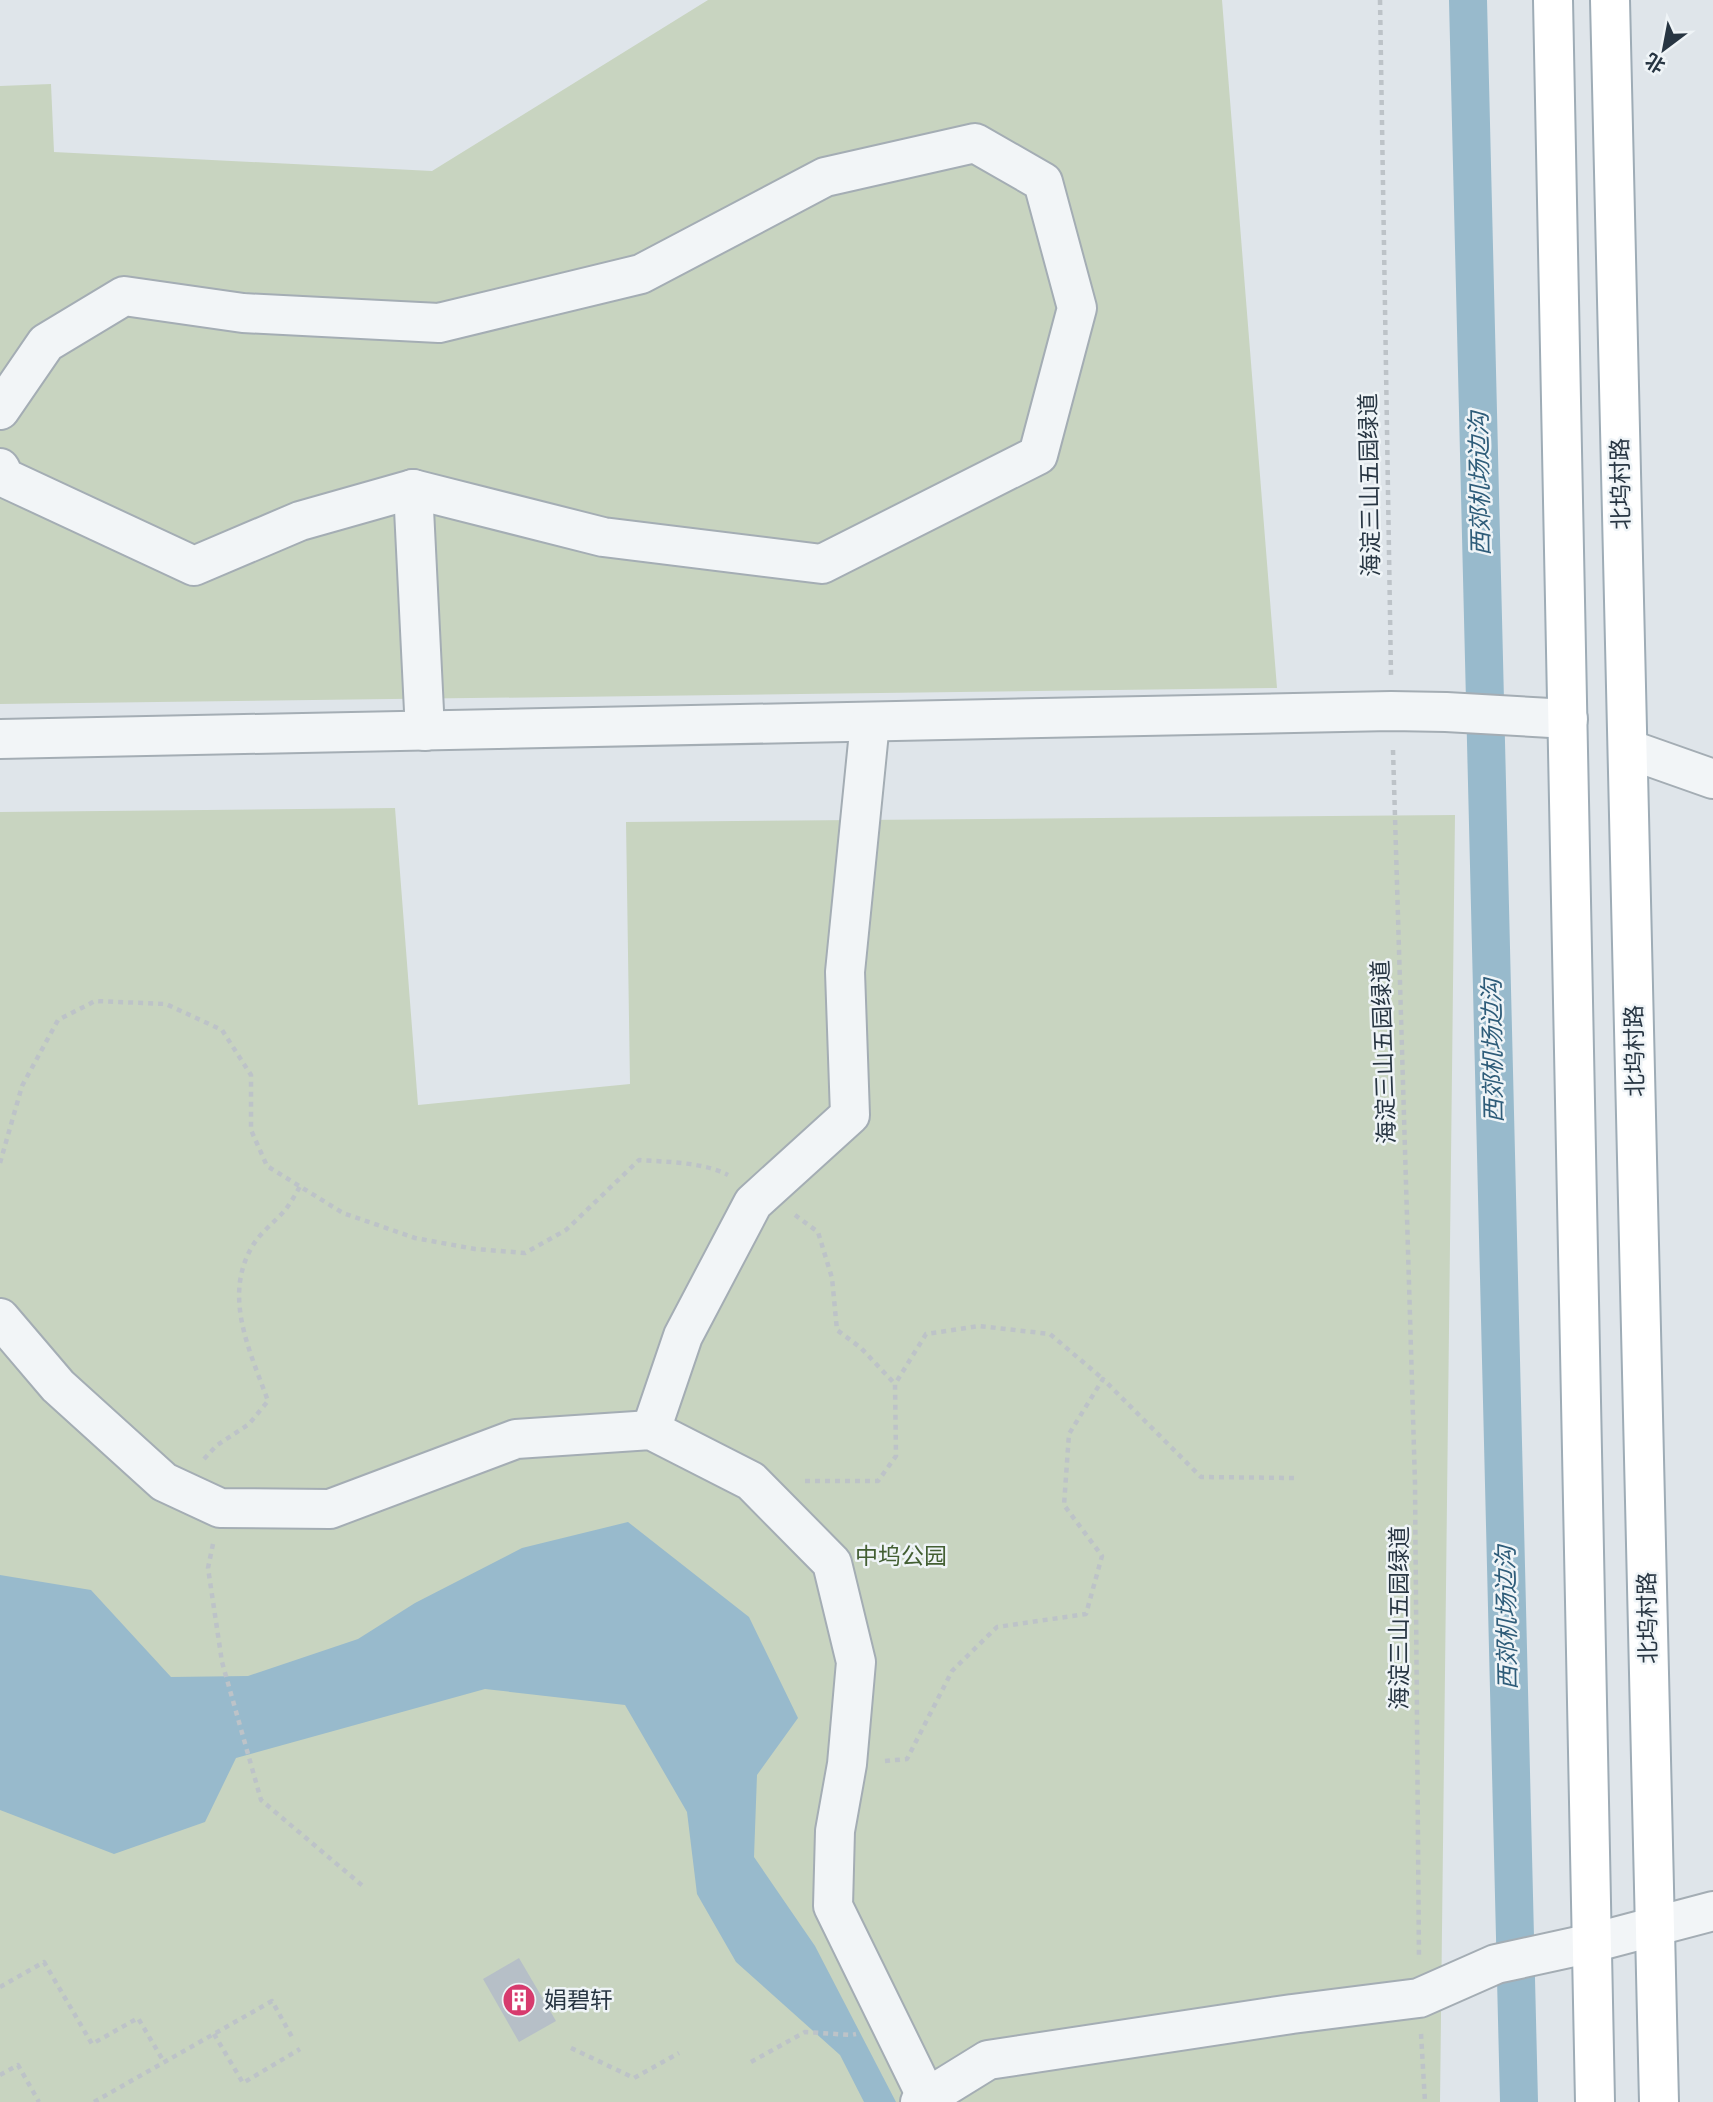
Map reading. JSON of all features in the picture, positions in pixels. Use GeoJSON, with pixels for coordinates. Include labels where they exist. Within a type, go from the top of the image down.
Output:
{"type":"FeatureCollection","features":[{"type":"Feature","properties":{"kind":"main road"},"geometry":{"type":"LineString","coordinates":[[1553,0],[1595,2102]]}},
{"type":"Feature","properties":{"kind":"main road","name":"北坞村路"},"geometry":{"type":"LineString","coordinates":[[1610,0],[1660,2102]]}},
{"type":"Feature","properties":{"kind":"street"},"geometry":{"type":"LineString","coordinates":[[0,410],[46,343],[124,296],[243,313],[439,323],[641,274],[825,177],[975,143],[1043,182],[1077,308],[1038,455],[822,564],[603,537],[413,489],[300,521],[194,566],[5,478],[0,468]]}},
{"type":"Feature","properties":{"kind":"street"},"geometry":{"type":"LineString","coordinates":[[413,489],[425,731]]}},
{"type":"Feature","properties":{"kind":"street"},"geometry":{"type":"LineString","coordinates":[[0,739],[1391,711],[1568,719]]}},
{"type":"Feature","properties":{"kind":"street"},"geometry":{"type":"LineString","coordinates":[[651,1430],[683,1336],[754,1203],[850,1115],[845,972],[870,722]]}},
{"type":"Feature","properties":{"kind":"street"},"geometry":{"type":"LineString","coordinates":[[1628,749],[1713,779]]}},
{"type":"Feature","properties":{"kind":"street"},"geometry":{"type":"LineString","coordinates":[[0,1318],[58,1386],[164,1482],[220,1508],[330,1509],[516,1438],[651,1430],[751,1481],[832,1563],[856,1662],[847,1764],[835,1831],[833,1906],[925,2101],[988,2060],[1292,2014],[1419,1998],[1514,1960],[1592,1943],[1713,1911]]}},
{"type":"Feature","properties":{"kind":"path","name":"海淀三山五园绿道"},"geometry":{"type":"LineString","coordinates":[[1380,0],[1391,711],[1415,1483],[1419,1998],[1424,2102]]}},
{"type":"Feature","properties":{"kind":"path"},"geometry":{"type":"LineString","coordinates":[[0,1163],[22,1086],[58,1020],[95,1001],[166,1004],[222,1030],[251,1075],[251,1130],[267,1166],[343,1213],[415,1238],[475,1249],[525,1253],[566,1230],[639,1160],[720,1171],[765,1193],[818,1232],[832,1278],[837,1329],[861,1348],[895,1384]]}},
{"type":"Feature","properties":{"kind":"path"},"geometry":{"type":"LineString","coordinates":[[178,1489],[215,1446],[249,1424],[268,1401],[242,1331],[238,1290],[243,1266],[254,1244],[287,1207],[300,1186]]}},
{"type":"Feature","properties":{"kind":"path"},"geometry":{"type":"LineString","coordinates":[[751,1481],[878,1480],[896,1456],[895,1384],[926,1334],[978,1326],[1050,1334],[1103,1379],[1201,1477],[1294,1478]]}},
{"type":"Feature","properties":{"kind":"path"},"geometry":{"type":"LineString","coordinates":[[847,1764],[907,1759],[952,1671],[997,1627],[1086,1614],[1101,1556],[1064,1505],[1068,1446],[1069,1434],[1103,1379]]}},
{"type":"Feature","properties":{"kind":"path"},"geometry":{"type":"LineString","coordinates":[[220,1508],[208,1568],[222,1662],[261,1800],[364,1888]]}},
{"type":"Feature","properties":{"kind":"path"},"geometry":{"type":"LineString","coordinates":[[0,1987],[44,1962],[92,2044],[138,2018],[164,2062]]}},
{"type":"Feature","properties":{"kind":"path"},"geometry":{"type":"LineString","coordinates":[[94,2102],[272,2001],[292,2037]]}},
{"type":"Feature","properties":{"kind":"path"},"geometry":{"type":"LineString","coordinates":[[751,2062],[805,2032],[851,2035],[890,2024]]}},
{"type":"Feature","properties":{"kind":"path"},"geometry":{"type":"LineString","coordinates":[[214,2034],[243,2083],[300,2049]]}},
{"type":"Feature","properties":{"kind":"path"},"geometry":{"type":"LineString","coordinates":[[570,2048],[634,2078],[679,2053]]}},
{"type":"Feature","properties":{"kind":"path"},"geometry":{"type":"LineString","coordinates":[[0,2076],[18,2065],[39,2102]]}},
{"type":"Feature","properties":{"kind":"green space"},"geometry":{"type":"Polygon","coordinates":[[[708,0],[1222,0],[1277,688],[0,704],[0,86],[51,84],[54,152],[432,171],[708,0]]]}},
{"type":"Feature","properties":{"kind":"green space","name":"中坞公园"},"geometry":{"type":"Polygon","coordinates":[[[395,808],[418,1105],[630,1084],[626,822],[1455,815],[1440,2102],[0,2102],[0,812],[395,808]]]}},
{"type":"Feature","properties":{"kind":"water"},"geometry":{"type":"Polygon","coordinates":[[[628,1522],[749,1617],[798,1718],[757,1775],[754,1857],[815,1946],[896,2102],[864,2102],[840,2055],[736,1962],[697,1894],[687,1812],[625,1705],[485,1689],[236,1758],[205,1822],[114,1854],[0,1810],[0,1575],[91,1590],[171,1677],[248,1676],[358,1639],[415,1603],[522,1548],[628,1522]]]}},
{"type":"Feature","properties":{"kind":"building","name":"娟碧轩"},"geometry":{"type":"Polygon","coordinates":[[[519,1958],[556,2021],[519,2042],[483,1979],[519,1958]]]}},
{"type":"Feature","properties":{"kind":"waterway","name":"西郊机场边沟"},"geometry":{"type":"LineString","coordinates":[[1468,0],[1519,2102]]}},
{"type":"Feature","properties":{"kind":"place","name":"娟碧轩"},"geometry":{"type":"Point","coordinates":[519,2000]}}]}
